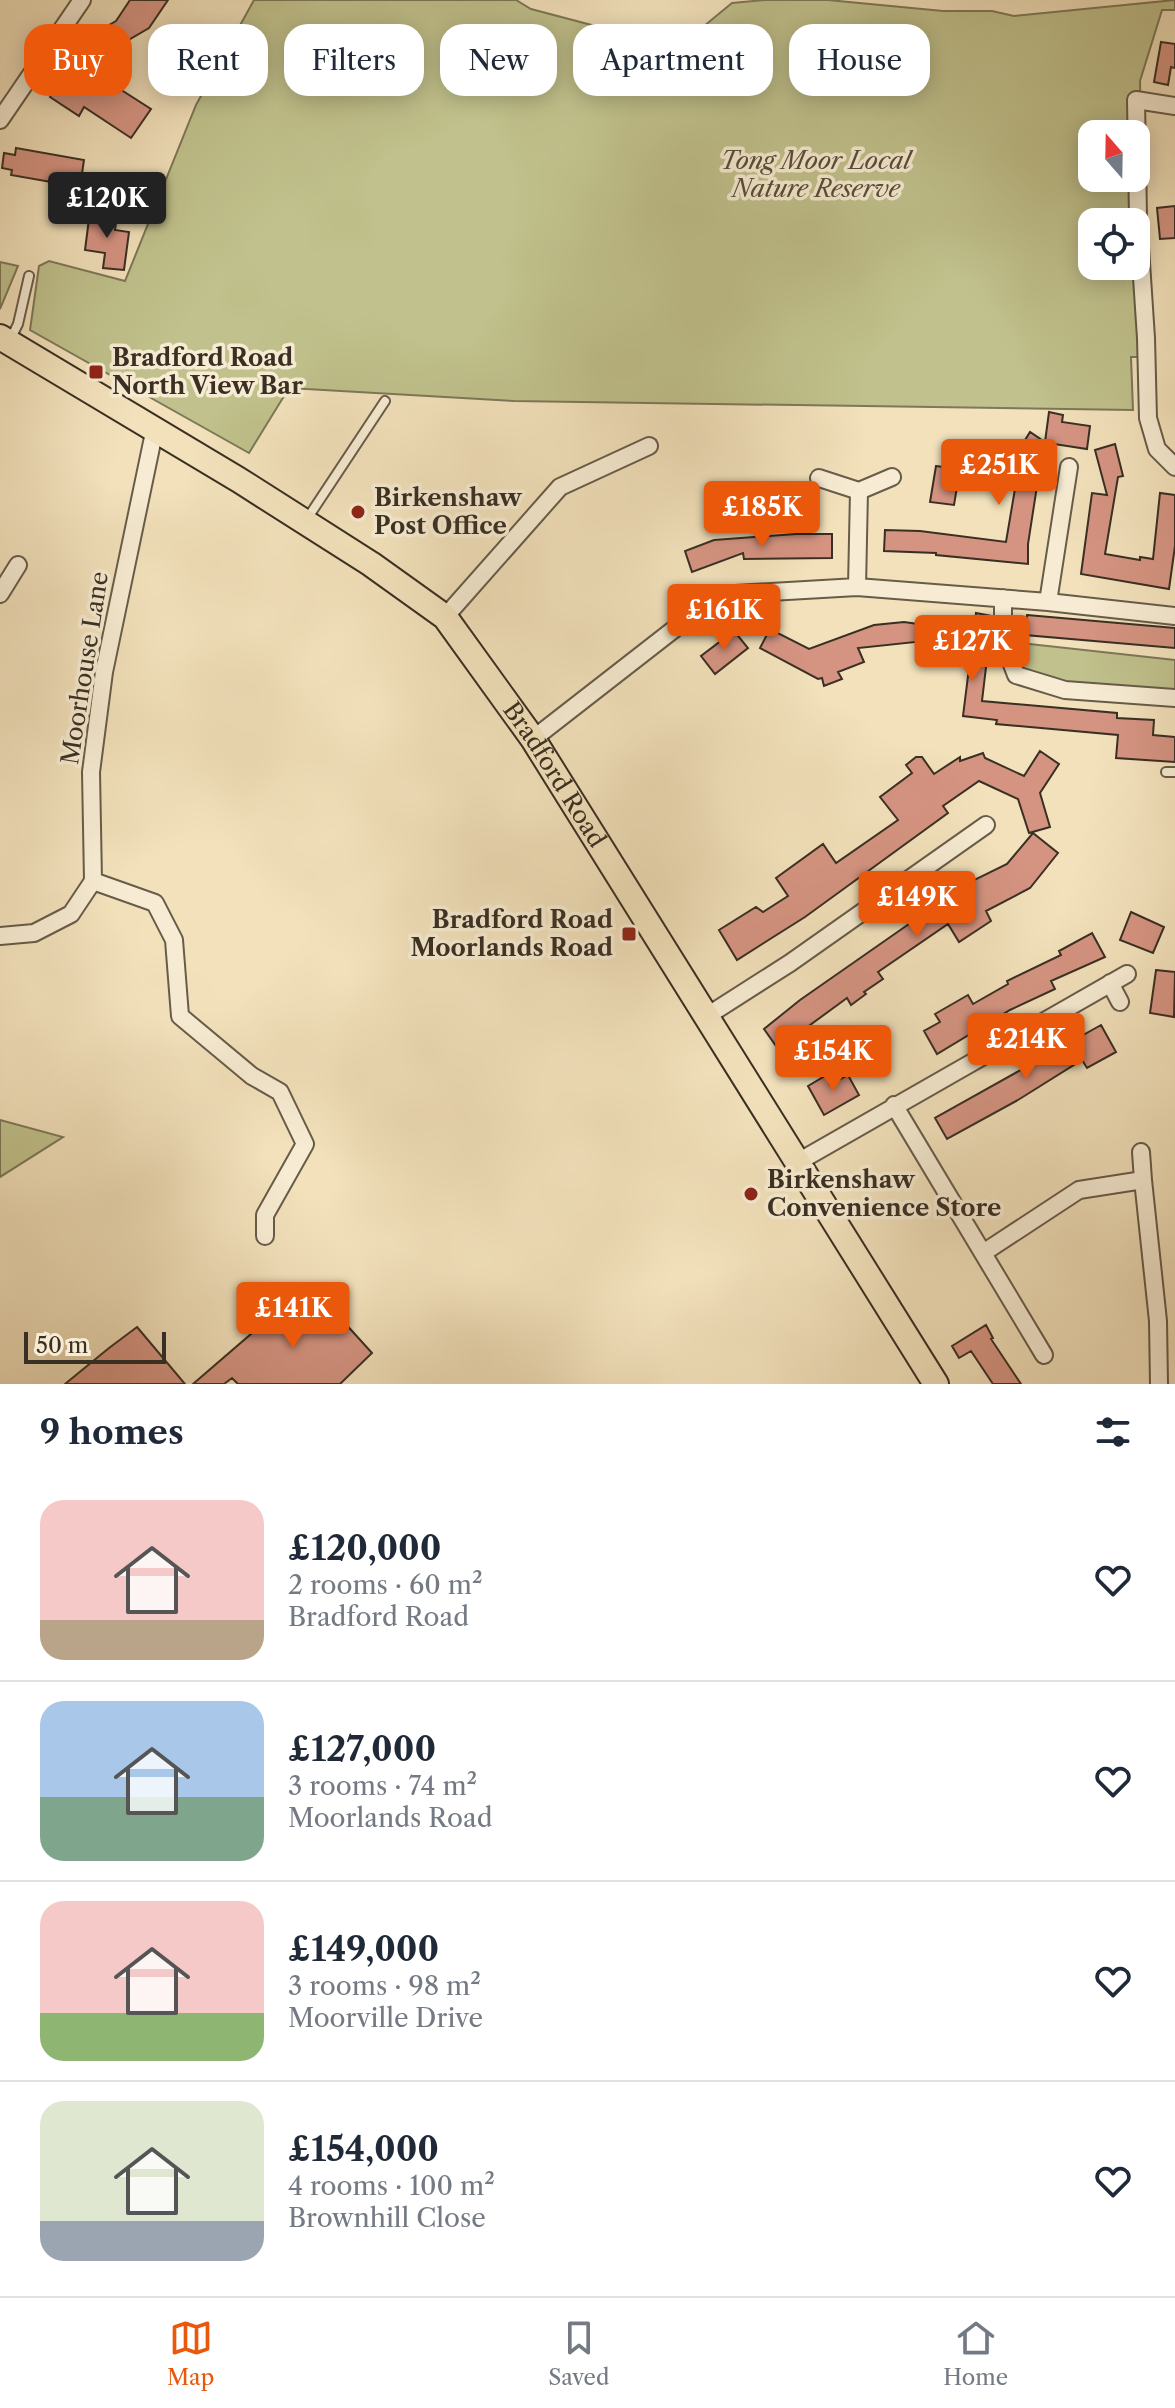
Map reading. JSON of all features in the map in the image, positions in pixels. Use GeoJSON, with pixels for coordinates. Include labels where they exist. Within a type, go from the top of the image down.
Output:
{"type":"FeatureCollection","features":[{"type":"Feature","properties":{"kind":"main road","name":"Bradford Road"},"geometry":{"type":"LineString","coordinates":[[5,340],[155,428],[371,564],[445,617],[533,739],[936,1384]]}},
{"type":"Feature","properties":{"kind":"street"},"geometry":{"type":"LineString","coordinates":[[0,120],[7,93],[82,0]]}},
{"type":"Feature","properties":{"kind":"street"},"geometry":{"type":"LineString","coordinates":[[1175,106],[1136,100],[1138,217],[1148,418],[1157,449],[1175,467]]}},
{"type":"Feature","properties":{"kind":"street","name":"Moorhouse Lane"},"geometry":{"type":"LineString","coordinates":[[93,881],[91,772],[104,672],[155,428]]}},
{"type":"Feature","properties":{"kind":"street"},"geometry":{"type":"LineString","coordinates":[[445,617],[560,487],[649,446]]}},
{"type":"Feature","properties":{"kind":"street"},"geometry":{"type":"LineString","coordinates":[[1048,602],[1069,467]]}},
{"type":"Feature","properties":{"kind":"street"},"geometry":{"type":"LineString","coordinates":[[819,478],[859,491],[892,477]]}},
{"type":"Feature","properties":{"kind":"street"},"geometry":{"type":"LineString","coordinates":[[857,587],[859,491]]}},
{"type":"Feature","properties":{"kind":"street"},"geometry":{"type":"LineString","coordinates":[[0,594],[18,565]]}},
{"type":"Feature","properties":{"kind":"street"},"geometry":{"type":"LineString","coordinates":[[533,739],[718,595],[857,587],[1048,602],[1175,616]]}},
{"type":"Feature","properties":{"kind":"street"},"geometry":{"type":"LineString","coordinates":[[1003,598],[1003,641],[1016,675],[1065,690],[1175,698]]}},
{"type":"Feature","properties":{"kind":"street"},"geometry":{"type":"LineString","coordinates":[[707,1016],[790,963],[986,825]]}},
{"type":"Feature","properties":{"kind":"street"},"geometry":{"type":"LineString","coordinates":[[0,936],[34,933],[71,914],[93,881],[155,903],[174,940],[180,1016],[252,1076],[280,1092],[305,1144],[265,1215],[265,1236]]}},
{"type":"Feature","properties":{"kind":"street"},"geometry":{"type":"LineString","coordinates":[[798,1162],[1127,974]]}},
{"type":"Feature","properties":{"kind":"street"},"geometry":{"type":"LineString","coordinates":[[1110,983],[1120,1002]]}},
{"type":"Feature","properties":{"kind":"street"},"geometry":{"type":"LineString","coordinates":[[894,1105],[1044,1355]]}},
{"type":"Feature","properties":{"kind":"street"},"geometry":{"type":"LineString","coordinates":[[1141,1152],[1158,1321],[1159,1384]]}},
{"type":"Feature","properties":{"kind":"street"},"geometry":{"type":"LineString","coordinates":[[983,1253],[1079,1190],[1143,1180]]}},
{"type":"Feature","properties":{"kind":"street"},"geometry":{"type":"LineString","coordinates":[[1033,1337],[1048,1327]]}},
{"type":"Feature","properties":{"kind":"lane"},"geometry":{"type":"LineString","coordinates":[[5,340],[18,324],[29,276]]}},
{"type":"Feature","properties":{"kind":"lane"},"geometry":{"type":"LineString","coordinates":[[305,523],[385,401]]}},
{"type":"Feature","properties":{"kind":"green space","name":"Tong Moor Local Nature Reserve"},"geometry":{"type":"Polygon","coordinates":[[[254,0],[516,0],[531,9],[588,24],[573,24],[573,96],[773,96],[773,24],[707,24],[732,3],[828,0],[943,11],[992,11],[1014,16],[1175,0],[1175,10],[1162,10],[1140,81],[1141,120],[1078,120],[1078,192],[1143,192],[1144,208],[1078,208],[1078,280],[1149,280],[1154,357],[1131,357],[1133,410],[514,401],[289,388],[249,453],[30,330],[39,266],[49,261],[125,281],[201,96],[268,96],[268,24],[241,24],[254,0]]]}},
{"type":"Feature","properties":{"kind":"green space"},"geometry":{"type":"Polygon","coordinates":[[[0,262],[18,266],[0,309],[0,262]]]}},
{"type":"Feature","properties":{"kind":"green space"},"geometry":{"type":"Polygon","coordinates":[[[1003,641],[1175,660],[1175,698],[1016,675],[1003,641]]]}},
{"type":"Feature","properties":{"kind":"green space"},"geometry":{"type":"Polygon","coordinates":[[[0,1120],[63,1137],[0,1177],[0,1120]]]}},
{"type":"Feature","properties":{"kind":"building"},"geometry":{"type":"Polygon","coordinates":[[[130,0],[168,0],[152,24],[148,24],[148,29],[132,38],[132,24],[111,24],[130,0]]]}},
{"type":"Feature","properties":{"kind":"building"},"geometry":{"type":"Polygon","coordinates":[[[1161,42],[1175,44],[1175,68],[1171,67],[1168,85],[1154,82],[1161,42]]]}},
{"type":"Feature","properties":{"kind":"building"},"geometry":{"type":"Polygon","coordinates":[[[131,96],[151,109],[131,138],[84,107],[79,116],[50,97],[131,96]]]}},
{"type":"Feature","properties":{"kind":"building"},"geometry":{"type":"Polygon","coordinates":[[[16,148],[84,160],[80,187],[11,175],[12,170],[2,168],[4,153],[15,155],[16,148]]]}},
{"type":"Feature","properties":{"kind":"building"},"geometry":{"type":"Polygon","coordinates":[[[1175,206],[1175,238],[1160,239],[1157,208],[1175,206]]]}},
{"type":"Feature","properties":{"kind":"building"},"geometry":{"type":"Polygon","coordinates":[[[90,211],[117,215],[115,230],[129,232],[124,270],[103,268],[105,253],[85,250],[90,211]]]}},
{"type":"Feature","properties":{"kind":"building"},"geometry":{"type":"Polygon","coordinates":[[[1049,412],[1063,415],[1062,422],[1090,426],[1087,449],[1048,443],[1023,484],[1037,486],[1028,564],[936,553],[884,551],[885,530],[920,531],[1006,542],[1019,465],[1012,461],[1030,432],[1045,442],[1049,412]]]}},
{"type":"Feature","properties":{"kind":"building"},"geometry":{"type":"Polygon","coordinates":[[[1115,444],[1123,476],[1118,477],[1105,554],[1153,559],[1160,493],[1175,495],[1175,546],[1169,589],[1081,574],[1092,493],[1107,495],[1095,450],[1115,444]]]}},
{"type":"Feature","properties":{"kind":"building"},"geometry":{"type":"Polygon","coordinates":[[[936,466],[960,469],[954,505],[930,502],[936,466]]]}},
{"type":"Feature","properties":{"kind":"building"},"geometry":{"type":"Polygon","coordinates":[[[832,534],[832,558],[744,559],[743,553],[692,572],[685,551],[714,540],[832,534]]]}},
{"type":"Feature","properties":{"kind":"building"},"geometry":{"type":"Polygon","coordinates":[[[976,613],[992,616],[982,701],[1117,713],[1117,718],[1154,720],[1153,735],[1175,737],[1175,762],[1116,758],[1118,735],[996,724],[997,720],[963,716],[971,652],[924,646],[924,641],[858,648],[864,662],[838,672],[842,679],[824,686],[822,678],[818,679],[760,648],[770,629],[809,649],[874,625],[904,622],[974,632],[976,613]]]}},
{"type":"Feature","properties":{"kind":"building"},"geometry":{"type":"Polygon","coordinates":[[[1027,615],[1175,628],[1175,648],[1025,635],[1027,615]]]}},
{"type":"Feature","properties":{"kind":"building"},"geometry":{"type":"Polygon","coordinates":[[[734,631],[748,648],[715,674],[701,656],[734,631]]]}},
{"type":"Feature","properties":{"kind":"building"},"geometry":{"type":"Polygon","coordinates":[[[1040,751],[1059,764],[1040,793],[1050,827],[1029,833],[1018,799],[979,781],[943,806],[948,813],[805,917],[737,960],[719,930],[756,907],[763,912],[788,896],[776,878],[823,844],[836,863],[898,820],[880,797],[912,773],[906,765],[916,757],[922,757],[934,774],[960,757],[960,761],[983,753],[985,758],[1024,776],[1040,751]]]}},
{"type":"Feature","properties":{"kind":"building"},"geometry":{"type":"Polygon","coordinates":[[[1033,833],[1058,853],[1030,888],[986,911],[991,921],[959,942],[948,924],[878,972],[883,979],[864,992],[866,994],[851,1005],[847,998],[806,1028],[809,1033],[781,1053],[764,1029],[800,1000],[968,883],[1007,864],[1033,833]]]}},
{"type":"Feature","properties":{"kind":"building"},"geometry":{"type":"Polygon","coordinates":[[[1131,912],[1164,927],[1153,953],[1120,940],[1131,912]]]}},
{"type":"Feature","properties":{"kind":"building"},"geometry":{"type":"Polygon","coordinates":[[[1092,933],[1105,957],[1051,981],[1055,989],[1010,1010],[937,1054],[924,1031],[940,1022],[935,1014],[968,995],[973,1004],[1008,984],[1007,981],[1061,955],[1059,951],[1092,933]]]}},
{"type":"Feature","properties":{"kind":"building"},"geometry":{"type":"Polygon","coordinates":[[[1156,970],[1175,972],[1174,1017],[1150,1013],[1156,970]]]}},
{"type":"Feature","properties":{"kind":"building"},"geometry":{"type":"Polygon","coordinates":[[[1101,1025],[1116,1052],[1087,1068],[1082,1060],[947,1139],[935,1118],[1101,1025]]]}},
{"type":"Feature","properties":{"kind":"building"},"geometry":{"type":"Polygon","coordinates":[[[848,1075],[859,1095],[824,1115],[808,1086],[825,1076],[830,1085],[848,1075]]]}},
{"type":"Feature","properties":{"kind":"building"},"geometry":{"type":"Polygon","coordinates":[[[295,1296],[312,1311],[324,1300],[372,1353],[340,1384],[238,1384],[232,1378],[224,1384],[193,1384],[295,1296]]]}},
{"type":"Feature","properties":{"kind":"building"},"geometry":{"type":"Polygon","coordinates":[[[986,1325],[991,1339],[1021,1384],[993,1384],[971,1351],[959,1358],[952,1346],[986,1325]]]}},
{"type":"Feature","properties":{"kind":"building"},"geometry":{"type":"Polygon","coordinates":[[[137,1327],[185,1384],[65,1384],[109,1348],[137,1327]]]}},
{"type":"Feature","properties":{"kind":"place","name":"Bradford Road North View Bar"},"geometry":{"type":"Point","coordinates":[96,372]}},
{"type":"Feature","properties":{"kind":"place","name":"Birkenshaw Post Office"},"geometry":{"type":"Point","coordinates":[358,512]}},
{"type":"Feature","properties":{"kind":"place","name":"Bradford Road Moorlands Road"},"geometry":{"type":"Point","coordinates":[629,934]}},
{"type":"Feature","properties":{"kind":"place","name":"Birkenshaw Convenience Store"},"geometry":{"type":"Point","coordinates":[751,1194]}}]}
